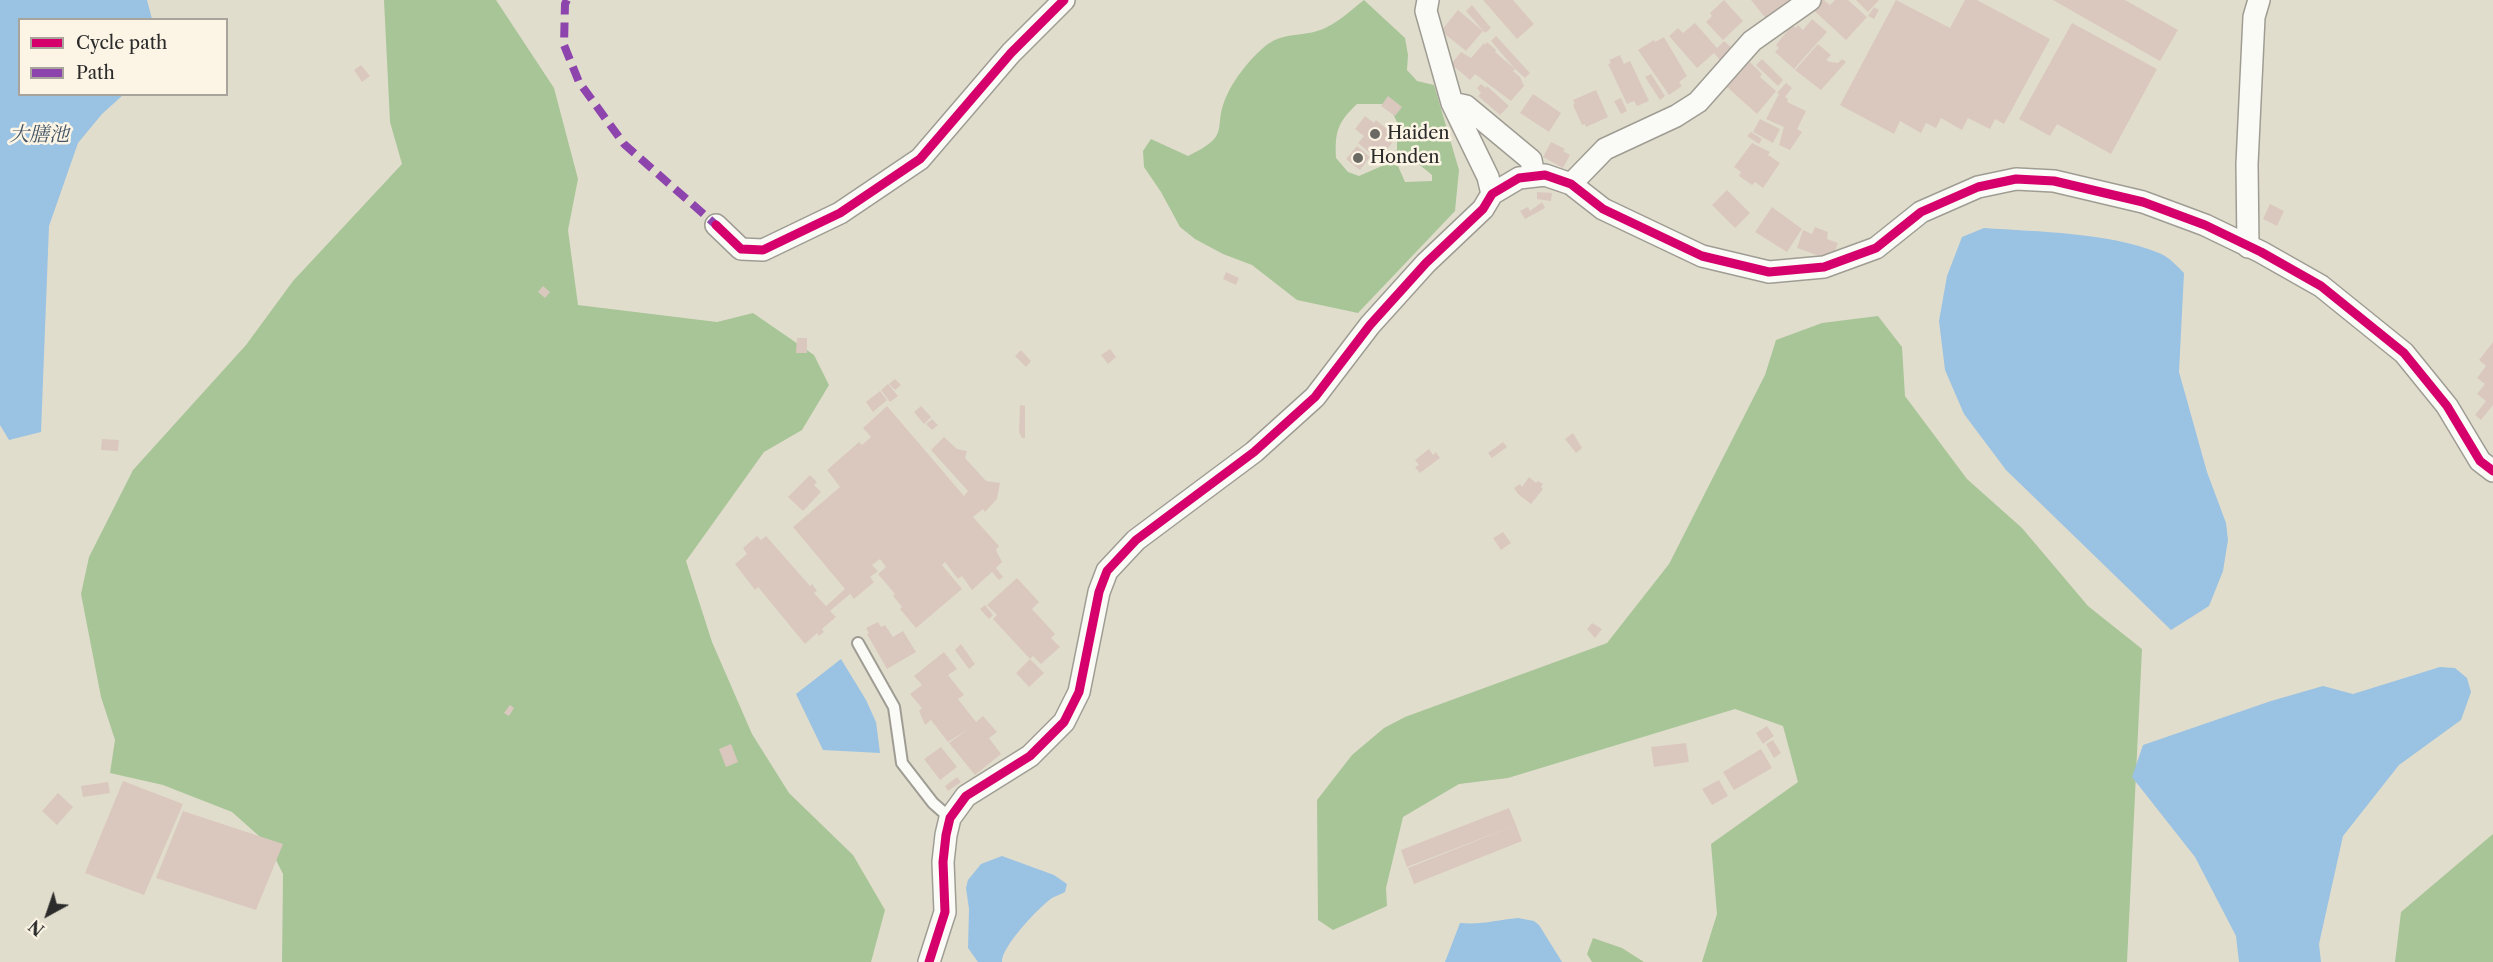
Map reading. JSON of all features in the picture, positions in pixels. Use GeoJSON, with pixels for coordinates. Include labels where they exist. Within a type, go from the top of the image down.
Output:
{"type":"FeatureCollection","features":[{"type":"Feature","properties":{"kind":"street"},"geometry":{"type":"LineString","coordinates":[[716,225],[741,249],[763,250],[840,213],[920,159],[1011,53],[1064,0]]}},
{"type":"Feature","properties":{"kind":"street"},"geometry":{"type":"LineString","coordinates":[[1428,0],[1426,11],[1452,103],[1488,177],[1492,194]]}},
{"type":"Feature","properties":{"kind":"street"},"geometry":{"type":"LineString","coordinates":[[1571,184],[1605,149],[1676,116],[1698,102],[1752,42],[1810,0]]}},
{"type":"Feature","properties":{"kind":"street"},"geometry":{"type":"LineString","coordinates":[[2248,247],[2248,152],[2254,17],[2259,0]]}},
{"type":"Feature","properties":{"kind":"street"},"geometry":{"type":"LineString","coordinates":[[1452,103],[1466,106],[1531,160],[1534,176]]}},
{"type":"Feature","properties":{"kind":"street"},"geometry":{"type":"LineString","coordinates":[[929,962],[945,912],[943,862],[950,818],[966,796],[1030,756],[1064,722],[1079,692],[1099,592],[1107,571],[1136,540],[1254,452],[1315,397],[1370,325],[1426,263],[1483,208],[1492,194],[1519,178],[1545,175],[1571,184],[1603,209],[1702,256],[1769,272],[1824,267],[1876,248],[1921,212],[1978,187],[2016,179],[2054,181],[2142,202],[2205,225],[2321,286],[2404,353],[2446,406],[2480,461],[2493,471]]}},
{"type":"Feature","properties":{"kind":"lane"},"geometry":{"type":"LineString","coordinates":[[858,643],[894,707],[902,763],[933,803],[950,818]]}},
{"type":"Feature","properties":{"kind":"green space"},"geometry":{"type":"Polygon","coordinates":[[[384,0],[496,0],[554,88],[578,179],[568,230],[578,305],[717,322],[753,313],[814,355],[829,385],[802,430],[764,452],[686,561],[712,642],[752,734],[789,793],[853,855],[885,910],[871,962],[282,962],[283,874],[268,844],[232,812],[163,785],[110,773],[115,740],[101,697],[81,594],[89,557],[133,470],[246,345],[293,281],[402,164],[390,122],[384,0]]]}},
{"type":"Feature","properties":{"kind":"green space"},"geometry":{"type":"Polygon","coordinates":[[[1364,0],[1405,38],[1408,55],[1407,70],[1417,81],[1434,85],[1459,170],[1455,211],[1358,313],[1297,300],[1252,265],[1223,254],[1195,239],[1180,227],[1144,167],[1143,151],[1151,139],[1188,156],[1211,142],[1219,130],[1223,106],[1230,89],[1258,53],[1279,38],[1311,33],[1327,27],[1364,0]],[[1357,104],[1350,111],[1341,123],[1337,134],[1336,158],[1348,172],[1359,176],[1391,162],[1398,166],[1405,182],[1432,181],[1432,175],[1409,156],[1397,153],[1397,122],[1388,104],[1357,104]]]}},
{"type":"Feature","properties":{"kind":"green space"},"geometry":{"type":"Polygon","coordinates":[[[1878,316],[1902,347],[1905,396],[1967,479],[2022,528],[2088,606],[2142,649],[2127,962],[1702,962],[1717,914],[1711,844],[1798,782],[1783,726],[1735,709],[1508,778],[1459,784],[1403,817],[1386,888],[1387,906],[1333,930],[1318,920],[1317,800],[1352,755],[1384,728],[1405,717],[1607,643],[1669,564],[1765,375],[1776,340],[1822,323],[1878,316]]]}},
{"type":"Feature","properties":{"kind":"green space"},"geometry":{"type":"Polygon","coordinates":[[[2493,834],[2493,962],[2395,962],[2401,912],[2493,834]]]}},
{"type":"Feature","properties":{"kind":"green space"},"geometry":{"type":"Polygon","coordinates":[[[1593,938],[1622,948],[1644,962],[1592,962],[1587,954],[1593,938]]]}},
{"type":"Feature","properties":{"kind":"water","name":"大膳池"},"geometry":{"type":"Polygon","coordinates":[[[0,0],[147,0],[152,18],[18,18],[18,96],[122,96],[102,114],[78,143],[49,226],[41,432],[9,440],[0,425],[0,0]]]}},
{"type":"Feature","properties":{"kind":"water"},"geometry":{"type":"Polygon","coordinates":[[[1984,228],[2073,234],[2117,241],[2162,254],[2184,273],[2179,372],[2207,472],[2226,523],[2228,540],[2223,571],[2209,606],[2171,630],[2006,470],[1964,414],[1945,370],[1939,321],[1947,276],[1962,237],[1984,228]]]}},
{"type":"Feature","properties":{"kind":"water"},"geometry":{"type":"Polygon","coordinates":[[[841,659],[866,700],[876,722],[880,753],[823,750],[796,694],[841,659]]]}},
{"type":"Feature","properties":{"kind":"water"},"geometry":{"type":"Polygon","coordinates":[[[2440,667],[2455,668],[2467,678],[2471,692],[2461,720],[2399,765],[2343,836],[2319,944],[2321,962],[2239,962],[2236,936],[2195,857],[2132,777],[2143,745],[2271,701],[2323,686],[2353,694],[2440,667]]]}},
{"type":"Feature","properties":{"kind":"water"},"geometry":{"type":"Polygon","coordinates":[[[1002,856],[1054,875],[1067,884],[1065,892],[1052,898],[1030,918],[1008,947],[1002,962],[978,962],[968,948],[969,909],[966,888],[968,880],[981,864],[1002,856]]]}},
{"type":"Feature","properties":{"kind":"water"},"geometry":{"type":"Polygon","coordinates":[[[1518,918],[1534,921],[1539,925],[1562,962],[1445,962],[1460,923],[1483,923],[1518,918]]]}},
{"type":"Feature","properties":{"kind":"building"},"geometry":{"type":"Polygon","coordinates":[[[1483,0],[1513,0],[1534,24],[1517,39],[1483,0]]]}},
{"type":"Feature","properties":{"kind":"building"},"geometry":{"type":"Polygon","coordinates":[[[1724,0],[1743,21],[1723,40],[1706,22],[1712,16],[1710,13],[1724,0]]]}},
{"type":"Feature","properties":{"kind":"building"},"geometry":{"type":"Polygon","coordinates":[[[1751,0],[1789,0],[1767,20],[1751,0]]]}},
{"type":"Feature","properties":{"kind":"building"},"geometry":{"type":"Polygon","coordinates":[[[1819,0],[1824,0],[1830,5],[1835,0],[1848,0],[1867,17],[1846,40],[1811,8],[1819,0]]]}},
{"type":"Feature","properties":{"kind":"building"},"geometry":{"type":"Polygon","coordinates":[[[1856,0],[1879,0],[1868,12],[1856,0]]]}},
{"type":"Feature","properties":{"kind":"building"},"geometry":{"type":"Polygon","coordinates":[[[1896,0],[1950,28],[1965,0],[1977,0],[2050,39],[2004,124],[1995,119],[1990,129],[1968,118],[1962,130],[1941,118],[1936,128],[1926,123],[1921,133],[1900,121],[1894,134],[1840,105],[1896,0]]]}},
{"type":"Feature","properties":{"kind":"building"},"geometry":{"type":"Polygon","coordinates":[[[2053,0],[2125,0],[2178,30],[2160,61],[2053,0]]]}},
{"type":"Feature","properties":{"kind":"building"},"geometry":{"type":"Polygon","coordinates":[[[1472,5],[1491,28],[1485,33],[1466,11],[1472,5]]]}},
{"type":"Feature","properties":{"kind":"building"},"geometry":{"type":"Polygon","coordinates":[[[1874,7],[1879,10],[1874,19],[1868,16],[1874,7]]]}},
{"type":"Feature","properties":{"kind":"building"},"geometry":{"type":"Polygon","coordinates":[[[1458,10],[1483,31],[1466,51],[1441,31],[1458,10]]]}},
{"type":"Feature","properties":{"kind":"building"},"geometry":{"type":"Polygon","coordinates":[[[1812,19],[1827,32],[1794,69],[1775,52],[1779,48],[1776,45],[1792,25],[1796,28],[1798,25],[1803,30],[1812,19]]]}},
{"type":"Feature","properties":{"kind":"building"},"geometry":{"type":"Polygon","coordinates":[[[1695,23],[1717,48],[1724,41],[1732,48],[1720,60],[1714,53],[1697,68],[1669,36],[1678,28],[1683,33],[1695,23]]]}},
{"type":"Feature","properties":{"kind":"building"},"geometry":{"type":"Polygon","coordinates":[[[2072,23],[2157,69],[2111,154],[2057,124],[2050,136],[2019,119],[2072,23]]]}},
{"type":"Feature","properties":{"kind":"building"},"geometry":{"type":"Polygon","coordinates":[[[1496,36],[1530,73],[1525,78],[1491,41],[1496,36]]]}},
{"type":"Feature","properties":{"kind":"building"},"geometry":{"type":"Polygon","coordinates":[[[1664,37],[1687,76],[1679,82],[1682,86],[1669,95],[1638,50],[1664,37]]]}},
{"type":"Feature","properties":{"kind":"building"},"geometry":{"type":"Polygon","coordinates":[[[1487,42],[1515,69],[1513,71],[1520,77],[1524,86],[1511,101],[1475,74],[1470,80],[1451,64],[1461,52],[1471,58],[1487,42]]]}},
{"type":"Feature","properties":{"kind":"building"},"geometry":{"type":"Polygon","coordinates":[[[1818,44],[1831,55],[1826,60],[1838,63],[1842,59],[1846,62],[1821,90],[1795,70],[1818,44]]]}},
{"type":"Feature","properties":{"kind":"building"},"geometry":{"type":"Polygon","coordinates":[[[1620,55],[1624,64],[1630,61],[1649,101],[1637,106],[1634,101],[1627,104],[1608,64],[1611,63],[1609,60],[1620,55]]]}},
{"type":"Feature","properties":{"kind":"building"},"geometry":{"type":"Polygon","coordinates":[[[1762,59],[1783,80],[1778,86],[1756,65],[1762,59]]]}},
{"type":"Feature","properties":{"kind":"building"},"geometry":{"type":"Polygon","coordinates":[[[1750,62],[1762,74],[1760,77],[1776,91],[1757,114],[1727,87],[1750,62]]]}},
{"type":"Feature","properties":{"kind":"building"},"geometry":{"type":"Polygon","coordinates":[[[361,65],[370,76],[362,82],[354,70],[361,65]]]}},
{"type":"Feature","properties":{"kind":"building"},"geometry":{"type":"Polygon","coordinates":[[[1651,74],[1665,96],[1660,100],[1645,77],[1651,74]]]}},
{"type":"Feature","properties":{"kind":"building"},"geometry":{"type":"Polygon","coordinates":[[[1786,83],[1792,88],[1785,97],[1788,99],[1787,102],[1806,111],[1797,129],[1802,132],[1790,150],[1779,145],[1784,127],[1766,119],[1779,94],[1777,93],[1786,83]]]}},
{"type":"Feature","properties":{"kind":"building"},"geometry":{"type":"Polygon","coordinates":[[[1481,84],[1486,88],[1487,86],[1509,106],[1500,115],[1478,96],[1481,93],[1477,88],[1481,84]]]}},
{"type":"Feature","properties":{"kind":"building"},"geometry":{"type":"Polygon","coordinates":[[[1596,90],[1608,117],[1586,127],[1585,124],[1582,125],[1573,100],[1596,90]]]}},
{"type":"Feature","properties":{"kind":"building"},"geometry":{"type":"Polygon","coordinates":[[[1533,94],[1561,113],[1549,132],[1520,113],[1533,94]]]}},
{"type":"Feature","properties":{"kind":"building"},"geometry":{"type":"Polygon","coordinates":[[[1388,96],[1402,107],[1395,116],[1381,106],[1388,96]]]}},
{"type":"Feature","properties":{"kind":"building"},"geometry":{"type":"Polygon","coordinates":[[[1621,98],[1627,111],[1621,114],[1614,101],[1621,98]]]}},
{"type":"Feature","properties":{"kind":"building","name":"Haiden"},"geometry":{"type":"Polygon","coordinates":[[[1365,116],[1374,123],[1376,120],[1395,139],[1384,153],[1375,146],[1370,153],[1358,143],[1364,136],[1355,129],[1365,116]]]}},
{"type":"Feature","properties":{"kind":"building"},"geometry":{"type":"Polygon","coordinates":[[[1760,119],[1780,129],[1773,143],[1753,132],[1760,119]]]}},
{"type":"Feature","properties":{"kind":"building"},"geometry":{"type":"Polygon","coordinates":[[[1751,132],[1762,139],[1759,144],[1747,136],[1751,132]]]}},
{"type":"Feature","properties":{"kind":"building"},"geometry":{"type":"Polygon","coordinates":[[[1551,142],[1565,149],[1563,151],[1570,155],[1563,168],[1543,157],[1551,142]]]}},
{"type":"Feature","properties":{"kind":"building"},"geometry":{"type":"Polygon","coordinates":[[[1752,143],[1770,152],[1768,155],[1780,163],[1763,188],[1755,182],[1752,185],[1739,176],[1741,172],[1734,167],[1752,143]]]}},
{"type":"Feature","properties":{"kind":"building","name":"Honden"},"geometry":{"type":"Polygon","coordinates":[[[1357,146],[1370,157],[1360,170],[1346,159],[1357,146]]]}},
{"type":"Feature","properties":{"kind":"building"},"geometry":{"type":"Polygon","coordinates":[[[1727,190],[1750,213],[1735,228],[1712,205],[1727,190]]]}},
{"type":"Feature","properties":{"kind":"building"},"geometry":{"type":"Polygon","coordinates":[[[1537,192],[1552,193],[1551,201],[1537,199],[1537,192]]]}},
{"type":"Feature","properties":{"kind":"building"},"geometry":{"type":"Polygon","coordinates":[[[1542,202],[1545,208],[1525,219],[1520,211],[1528,207],[1530,211],[1542,202]]]}},
{"type":"Feature","properties":{"kind":"building"},"geometry":{"type":"Polygon","coordinates":[[[2270,204],[2284,211],[2277,226],[2263,219],[2270,204]]]}},
{"type":"Feature","properties":{"kind":"building"},"geometry":{"type":"Polygon","coordinates":[[[1772,207],[1802,229],[1787,252],[1755,232],[1772,207]]]}},
{"type":"Feature","properties":{"kind":"building"},"geometry":{"type":"Polygon","coordinates":[[[1815,227],[1828,232],[1827,239],[1838,243],[1831,260],[1797,248],[1803,230],[1812,234],[1815,227]]]}},
{"type":"Feature","properties":{"kind":"building"},"geometry":{"type":"Polygon","coordinates":[[[1226,272],[1239,278],[1236,285],[1223,279],[1226,272]]]}},
{"type":"Feature","properties":{"kind":"building"},"geometry":{"type":"Polygon","coordinates":[[[543,286],[550,292],[545,298],[538,292],[543,286]]]}},
{"type":"Feature","properties":{"kind":"building"},"geometry":{"type":"Polygon","coordinates":[[[797,338],[807,338],[807,353],[796,353],[797,338]]]}},
{"type":"Feature","properties":{"kind":"building"},"geometry":{"type":"Polygon","coordinates":[[[2493,342],[2493,405],[2481,420],[2475,415],[2486,401],[2477,394],[2485,384],[2477,378],[2486,366],[2479,360],[2493,342]]]}},
{"type":"Feature","properties":{"kind":"building"},"geometry":{"type":"Polygon","coordinates":[[[1110,349],[1116,357],[1108,364],[1101,355],[1110,349]]]}},
{"type":"Feature","properties":{"kind":"building"},"geometry":{"type":"Polygon","coordinates":[[[1021,350],[1031,361],[1026,367],[1015,356],[1021,350]]]}},
{"type":"Feature","properties":{"kind":"building"},"geometry":{"type":"Polygon","coordinates":[[[895,379],[901,385],[895,390],[889,384],[895,379]]]}},
{"type":"Feature","properties":{"kind":"building"},"geometry":{"type":"Polygon","coordinates":[[[888,384],[898,396],[890,402],[881,390],[888,384]]]}},
{"type":"Feature","properties":{"kind":"building"},"geometry":{"type":"Polygon","coordinates":[[[880,391],[887,400],[873,412],[866,402],[880,391]]]}},
{"type":"Feature","properties":{"kind":"building"},"geometry":{"type":"Polygon","coordinates":[[[1020,405],[1025,406],[1025,438],[1022,438],[1019,432],[1020,405]]]}},
{"type":"Feature","properties":{"kind":"building"},"geometry":{"type":"Polygon","coordinates":[[[887,406],[964,496],[968,491],[931,450],[944,437],[957,449],[967,451],[965,458],[986,481],[1000,483],[997,499],[985,512],[983,509],[973,517],[999,546],[996,550],[1002,562],[996,568],[1003,577],[999,580],[992,572],[972,590],[962,576],[958,579],[945,562],[942,565],[962,589],[916,628],[900,609],[902,607],[893,596],[895,594],[878,574],[886,567],[880,559],[872,565],[878,571],[870,577],[874,582],[854,599],[850,594],[830,611],[836,617],[822,629],[824,632],[819,636],[817,633],[805,644],[758,587],[755,590],[735,564],[747,554],[743,548],[757,536],[761,540],[766,536],[810,586],[812,584],[817,591],[814,593],[826,606],[845,589],[793,527],[840,487],[827,470],[859,442],[862,445],[871,437],[863,428],[887,406]]]}},
{"type":"Feature","properties":{"kind":"building"},"geometry":{"type":"Polygon","coordinates":[[[921,406],[931,417],[924,424],[914,412],[921,406]]]}},
{"type":"Feature","properties":{"kind":"building"},"geometry":{"type":"Polygon","coordinates":[[[932,419],[938,425],[932,430],[926,424],[932,419]]]}},
{"type":"Feature","properties":{"kind":"building"},"geometry":{"type":"Polygon","coordinates":[[[1573,433],[1582,448],[1576,453],[1565,439],[1573,433]]]}},
{"type":"Feature","properties":{"kind":"building"},"geometry":{"type":"Polygon","coordinates":[[[102,439],[119,440],[118,451],[101,450],[102,439]]]}},
{"type":"Feature","properties":{"kind":"building"},"geometry":{"type":"Polygon","coordinates":[[[1503,442],[1507,447],[1492,458],[1488,453],[1503,442]]]}},
{"type":"Feature","properties":{"kind":"building"},"geometry":{"type":"Polygon","coordinates":[[[1429,449],[1433,455],[1436,452],[1440,458],[1420,473],[1415,467],[1419,465],[1415,460],[1429,449]]]}},
{"type":"Feature","properties":{"kind":"building"},"geometry":{"type":"Polygon","coordinates":[[[810,475],[817,482],[814,485],[821,492],[803,511],[788,497],[810,475]]]}},
{"type":"Feature","properties":{"kind":"building"},"geometry":{"type":"Polygon","coordinates":[[[1529,477],[1536,483],[1538,481],[1543,484],[1541,487],[1543,489],[1531,504],[1514,488],[1520,484],[1522,487],[1529,477]]]}},
{"type":"Feature","properties":{"kind":"building"},"geometry":{"type":"Polygon","coordinates":[[[1503,532],[1511,543],[1501,550],[1493,538],[1503,532]]]}},
{"type":"Feature","properties":{"kind":"building"},"geometry":{"type":"Polygon","coordinates":[[[1017,578],[1039,602],[1032,609],[1055,634],[1051,638],[1060,647],[1041,664],[1033,656],[1030,659],[993,619],[997,615],[987,605],[1017,578]]]}},
{"type":"Feature","properties":{"kind":"building"},"geometry":{"type":"Polygon","coordinates":[[[985,605],[993,615],[989,619],[980,609],[985,605]]]}},
{"type":"Feature","properties":{"kind":"building"},"geometry":{"type":"Polygon","coordinates":[[[878,622],[881,627],[885,625],[893,637],[903,631],[916,652],[887,669],[867,634],[869,633],[866,628],[878,622]]]}},
{"type":"Feature","properties":{"kind":"building"},"geometry":{"type":"Polygon","coordinates":[[[1592,623],[1602,629],[1595,638],[1587,629],[1592,623]]]}},
{"type":"Feature","properties":{"kind":"building"},"geometry":{"type":"Polygon","coordinates":[[[961,644],[975,664],[969,669],[955,650],[961,644]]]}},
{"type":"Feature","properties":{"kind":"building"},"geometry":{"type":"Polygon","coordinates":[[[944,652],[957,669],[948,675],[964,695],[958,699],[976,722],[983,716],[997,732],[989,738],[1001,754],[975,775],[949,743],[968,729],[948,742],[931,720],[925,725],[919,711],[922,708],[910,694],[922,685],[914,676],[944,652]]]}},
{"type":"Feature","properties":{"kind":"building"},"geometry":{"type":"Polygon","coordinates":[[[1030,659],[1044,673],[1029,687],[1016,673],[1030,659]]]}},
{"type":"Feature","properties":{"kind":"building"},"geometry":{"type":"Polygon","coordinates":[[[510,705],[514,708],[509,716],[504,713],[510,705]]]}},
{"type":"Feature","properties":{"kind":"building"},"geometry":{"type":"Polygon","coordinates":[[[1767,726],[1774,736],[1763,744],[1756,733],[1767,726]]]}},
{"type":"Feature","properties":{"kind":"building"},"geometry":{"type":"Polygon","coordinates":[[[1773,740],[1781,753],[1774,758],[1766,744],[1773,740]]]}},
{"type":"Feature","properties":{"kind":"building"},"geometry":{"type":"Polygon","coordinates":[[[1686,743],[1689,762],[1654,767],[1651,747],[1686,743]]]}},
{"type":"Feature","properties":{"kind":"building"},"geometry":{"type":"Polygon","coordinates":[[[731,744],[738,762],[726,767],[719,749],[731,744]]]}},
{"type":"Feature","properties":{"kind":"building"},"geometry":{"type":"Polygon","coordinates":[[[941,747],[957,767],[940,780],[924,759],[941,747]]]}},
{"type":"Feature","properties":{"kind":"building"},"geometry":{"type":"Polygon","coordinates":[[[1761,749],[1772,768],[1734,790],[1723,772],[1761,749]]]}},
{"type":"Feature","properties":{"kind":"building"},"geometry":{"type":"Polygon","coordinates":[[[957,777],[961,782],[948,791],[945,786],[957,777]]]}},
{"type":"Feature","properties":{"kind":"building"},"geometry":{"type":"Polygon","coordinates":[[[1719,780],[1728,796],[1712,805],[1702,789],[1719,780]]]}},
{"type":"Feature","properties":{"kind":"building"},"geometry":{"type":"Polygon","coordinates":[[[123,781],[183,804],[144,895],[85,873],[123,781]]]}},
{"type":"Feature","properties":{"kind":"building"},"geometry":{"type":"Polygon","coordinates":[[[108,782],[110,793],[83,797],[81,786],[108,782]]]}},
{"type":"Feature","properties":{"kind":"building"},"geometry":{"type":"Polygon","coordinates":[[[58,793],[73,807],[57,825],[42,811],[58,793]]]}},
{"type":"Feature","properties":{"kind":"building"},"geometry":{"type":"Polygon","coordinates":[[[1509,808],[1516,825],[1407,867],[1401,850],[1509,808]]]}},
{"type":"Feature","properties":{"kind":"building"},"geometry":{"type":"Polygon","coordinates":[[[183,811],[283,844],[256,910],[156,878],[183,811]]]}},
{"type":"Feature","properties":{"kind":"building"},"geometry":{"type":"Polygon","coordinates":[[[1516,825],[1522,841],[1414,884],[1408,868],[1516,825]]]}},
{"type":"Feature","properties":{"kind":"marked path"},"geometry":{"type":"LineString","coordinates":[[567,0],[564,45],[579,82],[624,144],[716,225]]}},
{"type":"Feature","properties":{"kind":"cycle path"},"geometry":{"type":"LineString","coordinates":[[716,225],[741,249],[763,250],[840,213],[920,159],[1011,53],[1064,0]]}},
{"type":"Feature","properties":{"kind":"cycle path"},"geometry":{"type":"LineString","coordinates":[[929,962],[945,912],[943,862],[950,818],[966,796],[1030,756],[1064,722],[1079,692],[1099,592],[1107,571],[1136,540],[1254,452],[1315,397],[1370,325],[1426,263],[1483,209],[1492,194],[1519,178],[1545,175],[1571,184],[1603,209],[1702,256],[1769,272],[1824,267],[1876,248],[1921,212],[1978,187],[2016,179],[2054,181],[2143,202],[2205,225],[2261,252],[2321,286],[2404,353],[2447,406],[2480,461],[2493,471]]}},
{"type":"Feature","properties":{"kind":"place","name":"Haiden"},"geometry":{"type":"Point","coordinates":[1375,134]}},
{"type":"Feature","properties":{"kind":"place","name":"Honden"},"geometry":{"type":"Point","coordinates":[1358,158]}}]}
